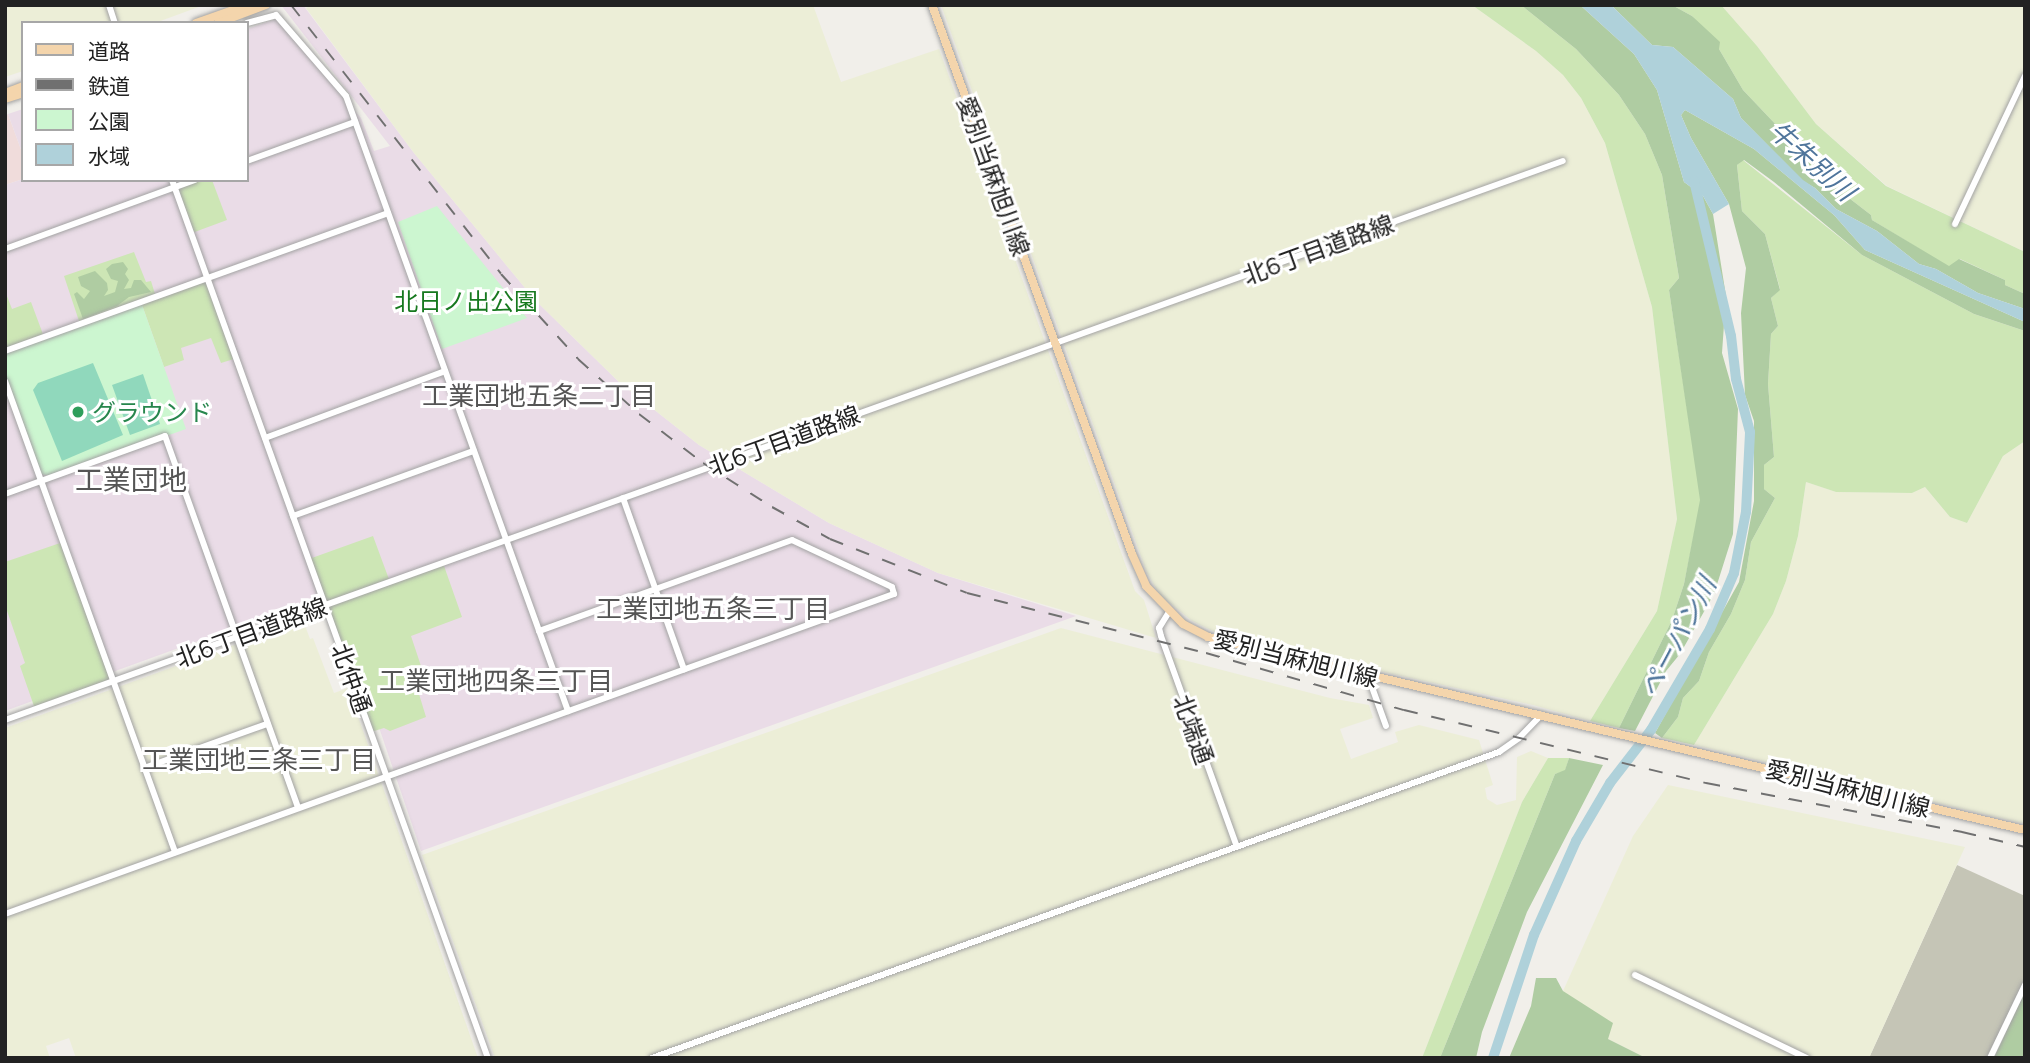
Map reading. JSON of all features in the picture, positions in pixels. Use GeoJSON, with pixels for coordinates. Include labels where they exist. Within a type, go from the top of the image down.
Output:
{"type":"FeatureCollection","features":[{"type":"Feature","properties":{"kind":"main road"},"geometry":{"type":"LineString","coordinates":[[203,21],[247,5]]}},
{"type":"Feature","properties":{"kind":"main road"},"geometry":{"type":"LineString","coordinates":[[223,21],[266,5]]}},
{"type":"Feature","properties":{"kind":"main road","name":"愛別当麻旭川線"},"geometry":{"type":"LineString","coordinates":[[932,5],[1132,554],[1146,586],[1183,624],[1208,637],[2025,830]]}},
{"type":"Feature","properties":{"kind":"street"},"geometry":{"type":"LineString","coordinates":[[248,23],[276,15],[346,96],[568,711]]}},
{"type":"Feature","properties":{"kind":"street"},"geometry":{"type":"LineString","coordinates":[[1955,224],[2025,76]]}},
{"type":"Feature","properties":{"kind":"street"},"geometry":{"type":"LineString","coordinates":[[248,162],[355,122]]}},
{"type":"Feature","properties":{"kind":"street","name":"北6丁目道路線"},"geometry":{"type":"LineString","coordinates":[[5,720],[1563,161]]}},
{"type":"Feature","properties":{"kind":"street"},"geometry":{"type":"LineString","coordinates":[[5,249],[174,184]]}},
{"type":"Feature","properties":{"kind":"street","name":"北仲通"},"geometry":{"type":"LineString","coordinates":[[174,184],[488,1058]]}},
{"type":"Feature","properties":{"kind":"street"},"geometry":{"type":"LineString","coordinates":[[5,351],[388,213]]}},
{"type":"Feature","properties":{"kind":"street"},"geometry":{"type":"LineString","coordinates":[[265,438],[445,372]]}},
{"type":"Feature","properties":{"kind":"street"},"geometry":{"type":"LineString","coordinates":[[5,381],[175,852]]}},
{"type":"Feature","properties":{"kind":"street"},"geometry":{"type":"LineString","coordinates":[[5,494],[165,436],[298,808]]}},
{"type":"Feature","properties":{"kind":"street"},"geometry":{"type":"LineString","coordinates":[[293,516],[474,451]]}},
{"type":"Feature","properties":{"kind":"street"},"geometry":{"type":"LineString","coordinates":[[622,498],[684,668]]}},
{"type":"Feature","properties":{"kind":"street"},"geometry":{"type":"LineString","coordinates":[[5,914],[894,594],[892,587],[792,540],[539,631]]}},
{"type":"Feature","properties":{"kind":"street","name":"北端通"},"geometry":{"type":"LineString","coordinates":[[1169,612],[1159,628],[1161,636],[1237,847]]}},
{"type":"Feature","properties":{"kind":"street"},"geometry":{"type":"LineString","coordinates":[[1368,676],[1386,726]]}},
{"type":"Feature","properties":{"kind":"street"},"geometry":{"type":"LineString","coordinates":[[652,1058],[1499,752],[1519,738],[1541,714]]}},
{"type":"Feature","properties":{"kind":"street"},"geometry":{"type":"LineString","coordinates":[[144,768],[267,724]]}},
{"type":"Feature","properties":{"kind":"street"},"geometry":{"type":"LineString","coordinates":[[1635,975],[1807,1058]]}},
{"type":"Feature","properties":{"kind":"street"},"geometry":{"type":"LineString","coordinates":[[1990,1058],[2025,985]]}},
{"type":"Feature","properties":{"kind":"shaded area"},"geometry":{"type":"Polygon","coordinates":[[[281,5],[303,5],[414,153],[535,300],[619,382],[699,445],[829,523],[938,573],[1076,616],[421,851],[333,592],[5,711],[5,185],[21,180],[21,182],[248,182],[248,29],[276,19],[361,118],[374,151],[390,146],[281,5]]]}},
{"type":"Feature","properties":{"kind":"shaded area"},"geometry":{"type":"Polygon","coordinates":[[[21,110],[21,150],[8,114],[21,110]]]}},
{"type":"Feature","properties":{"kind":"shaded area"},"geometry":{"type":"Polygon","coordinates":[[[8,114],[21,150],[21,180],[5,185],[5,116],[8,114]]]}},
{"type":"Feature","properties":{"kind":"shaded area"},"geometry":{"type":"Polygon","coordinates":[[[1957,865],[2025,896],[2025,985],[1990,1058],[1869,1058],[1957,865]]]}},
{"type":"Feature","properties":{"kind":"green space"},"geometry":{"type":"Polygon","coordinates":[[[5,5],[204,5],[160,21],[21,21],[21,72],[5,77],[5,5]]]}},
{"type":"Feature","properties":{"kind":"green space"},"geometry":{"type":"Polygon","coordinates":[[[313,5],[813,5],[841,82],[939,49],[1135,591],[1144,600],[1156,638],[938,573],[829,523],[699,445],[619,382],[535,300],[414,153],[306,8],[313,5]]]}},
{"type":"Feature","properties":{"kind":"green space"},"geometry":{"type":"Polygon","coordinates":[[[941,5],[1472,5],[1536,51],[1563,75],[1581,98],[1605,143],[1652,307],[1677,519],[1657,611],[1590,721],[1533,705],[1225,637],[1192,621],[1160,595],[1147,573],[941,5]]]}},
{"type":"Feature","properties":{"kind":"green space"},"geometry":{"type":"Polygon","coordinates":[[[1472,5],[1521,5],[1576,49],[1619,95],[1645,134],[1662,175],[1679,278],[1669,290],[1701,500],[1684,584],[1672,620],[1619,728],[1590,721],[1657,611],[1677,519],[1652,307],[1605,143],[1581,98],[1563,75],[1536,51],[1472,5]]]}},
{"type":"Feature","properties":{"kind":"green space"},"geometry":{"type":"Polygon","coordinates":[[[1521,5],[1580,5],[1634,54],[1657,90],[1684,182],[1703,196],[1713,214],[1726,296],[1722,353],[1738,409],[1733,534],[1714,594],[1680,654],[1666,671],[1635,731],[1619,728],[1672,620],[1684,584],[1700,500],[1669,290],[1679,278],[1662,175],[1645,134],[1619,95],[1576,49],[1521,5]]]}},
{"type":"Feature","properties":{"kind":"green space"},"geometry":{"type":"Polygon","coordinates":[[[1611,5],[1672,5],[1692,16],[1720,42],[1719,49],[1743,90],[1836,188],[1871,215],[1872,220],[1949,266],[1959,259],[2005,280],[2005,285],[2025,294],[2025,309],[1978,293],[1936,269],[1919,264],[1877,231],[1836,209],[1815,188],[1803,181],[1741,118],[1733,99],[1673,47],[1652,45],[1611,5]]]}},
{"type":"Feature","properties":{"kind":"green space"},"geometry":{"type":"Polygon","coordinates":[[[1672,5],[1721,5],[1757,46],[1816,124],[1886,186],[2025,252],[2025,294],[2005,285],[2005,280],[1960,259],[1949,267],[1872,220],[1871,215],[1836,188],[1743,90],[1719,49],[1692,16],[1672,5]]]}},
{"type":"Feature","properties":{"kind":"green space"},"geometry":{"type":"Polygon","coordinates":[[[1721,5],[2025,5],[2025,252],[1887,186],[1816,124],[1757,46],[1721,5]]]}},
{"type":"Feature","properties":{"kind":"green space"},"geometry":{"type":"Polygon","coordinates":[[[1685,110],[1754,149],[1834,215],[1865,250],[2025,322],[2025,331],[1974,314],[1862,255],[1744,160],[1737,165],[1742,211],[1765,234],[1780,290],[1771,298],[1778,326],[1771,334],[1768,384],[1774,457],[1764,465],[1764,489],[1775,498],[1751,542],[1745,580],[1731,614],[1709,652],[1699,681],[1683,698],[1678,717],[1662,738],[1655,733],[1739,582],[1754,501],[1754,421],[1745,395],[1741,313],[1746,268],[1729,204],[1691,138],[1681,115],[1685,110]]]}},
{"type":"Feature","properties":{"kind":"green space"},"geometry":{"type":"Polygon","coordinates":[[[1743,160],[1862,255],[1974,314],[2025,331],[2025,441],[2003,456],[1967,523],[1950,517],[1925,487],[1912,493],[1836,492],[1806,482],[1798,536],[1786,581],[1773,614],[1694,745],[1662,738],[1678,717],[1683,698],[1699,681],[1709,652],[1731,614],[1745,580],[1751,542],[1775,498],[1764,489],[1764,465],[1774,457],[1768,384],[1771,334],[1778,326],[1771,298],[1780,289],[1765,234],[1742,211],[1737,165],[1743,160]]]}},
{"type":"Feature","properties":{"kind":"green space"},"geometry":{"type":"Polygon","coordinates":[[[189,182],[213,182],[227,220],[192,233],[175,187],[189,182]]]}},
{"type":"Feature","properties":{"kind":"green space","name":"北日ノ出公園"},"geometry":{"type":"Polygon","coordinates":[[[437,206],[527,318],[442,349],[398,222],[437,206]]]}},
{"type":"Feature","properties":{"kind":"green space"},"geometry":{"type":"Polygon","coordinates":[[[134,252],[146,282],[151,281],[156,297],[208,278],[237,358],[221,363],[211,338],[181,348],[184,360],[164,367],[141,302],[80,324],[64,276],[134,252]]]}},
{"type":"Feature","properties":{"kind":"green space"},"geometry":{"type":"Polygon","coordinates":[[[123,262],[128,269],[125,274],[129,280],[124,289],[131,288],[134,280],[141,280],[151,292],[129,297],[117,306],[83,319],[74,294],[77,292],[84,299],[90,291],[81,286],[78,277],[95,271],[107,283],[108,290],[104,296],[115,292],[118,281],[111,279],[106,269],[112,264],[123,262]]]}},
{"type":"Feature","properties":{"kind":"green space"},"geometry":{"type":"Polygon","coordinates":[[[5,291],[12,309],[31,302],[44,337],[5,351],[5,291]]]}},
{"type":"Feature","properties":{"kind":"green space"},"geometry":{"type":"Polygon","coordinates":[[[141,302],[186,429],[54,476],[39,474],[5,381],[5,351],[141,302]]]}},
{"type":"Feature","properties":{"kind":"green space","name":"グラウンド"},"geometry":{"type":"Polygon","coordinates":[[[93,363],[123,435],[62,461],[33,390],[38,383],[93,363]]]}},
{"type":"Feature","properties":{"kind":"green space"},"geometry":{"type":"Polygon","coordinates":[[[143,374],[160,424],[130,435],[112,385],[143,374]]]}},
{"type":"Feature","properties":{"kind":"green space"},"geometry":{"type":"Polygon","coordinates":[[[2025,441],[2025,824],[1694,745],[1773,614],[1786,581],[1798,536],[1806,482],[1836,492],[1912,493],[1925,487],[1950,517],[1967,523],[2003,456],[2025,441]]]}},
{"type":"Feature","properties":{"kind":"green space"},"geometry":{"type":"Polygon","coordinates":[[[373,536],[390,582],[443,563],[462,617],[411,636],[429,690],[419,694],[426,717],[390,731],[384,728],[371,732],[309,559],[373,536]]]}},
{"type":"Feature","properties":{"kind":"green space"},"geometry":{"type":"Polygon","coordinates":[[[63,542],[113,681],[35,709],[20,666],[25,663],[5,605],[5,562],[63,542]]]}},
{"type":"Feature","properties":{"kind":"green space"},"geometry":{"type":"Polygon","coordinates":[[[303,620],[310,639],[313,638],[334,693],[348,688],[478,1058],[76,1058],[69,1038],[46,1046],[50,1058],[5,1058],[5,728],[303,620]]]}},
{"type":"Feature","properties":{"kind":"green space"},"geometry":{"type":"Polygon","coordinates":[[[1061,628],[1330,698],[1369,705],[1373,718],[1340,729],[1351,759],[1398,742],[1395,732],[1419,725],[1479,740],[1493,785],[1485,788],[1487,799],[1497,805],[1516,800],[1517,757],[1531,751],[1548,758],[1522,802],[1422,1058],[495,1058],[422,855],[1061,628]]]}},
{"type":"Feature","properties":{"kind":"green space"},"geometry":{"type":"Polygon","coordinates":[[[1548,758],[1569,758],[1565,771],[1555,774],[1440,1058],[1422,1058],[1522,802],[1548,758]]]}},
{"type":"Feature","properties":{"kind":"green space"},"geometry":{"type":"Polygon","coordinates":[[[1569,758],[1603,765],[1527,912],[1482,1032],[1476,1058],[1440,1058],[1555,774],[1565,770],[1569,758]]]}},
{"type":"Feature","properties":{"kind":"green space"},"geometry":{"type":"Polygon","coordinates":[[[1668,785],[1965,847],[1869,1058],[1646,1058],[1608,1039],[1563,991],[1633,836],[1668,785]]]}},
{"type":"Feature","properties":{"kind":"green space"},"geometry":{"type":"Polygon","coordinates":[[[1536,978],[1556,978],[1563,991],[1613,1023],[1608,1039],[1646,1058],[1509,1058],[1531,1006],[1536,978]]]}},
{"type":"Feature","properties":{"kind":"green space"},"geometry":{"type":"Polygon","coordinates":[[[2025,991],[2025,1058],[1994,1058],[2025,991]]]}},
{"type":"Feature","properties":{"kind":"water","name":"牛朱別川"},"geometry":{"type":"Polygon","coordinates":[[[1580,5],[1611,5],[1652,45],[1673,47],[1733,99],[1741,118],[1836,209],[1877,231],[1919,264],[1936,269],[1978,293],[2025,309],[2025,322],[1865,250],[1834,215],[1754,149],[1685,110],[1681,115],[1691,138],[1729,204],[1713,214],[1703,196],[1684,182],[1657,90],[1634,54],[1580,5]]]}},
{"type":"Feature","properties":{"kind":"waterway","name":"ペーパン川"},"geometry":{"type":"LineString","coordinates":[[1493,1058],[1534,935],[1576,841],[1610,783],[1651,730],[1710,629],[1734,573],[1746,512],[1750,432],[1736,379],[1731,336],[1694,181]]}},
{"type":"Feature","properties":{"kind":"railway"},"geometry":{"type":"LineString","coordinates":[[291,5],[501,274],[578,359],[639,414],[703,463],[772,507],[830,539],[967,593],[1206,653],[1404,710],[1706,783],[1962,832],[2025,847]]}},
{"type":"Feature","properties":{"kind":"place","name":"グラウンド"},"geometry":{"type":"Point","coordinates":[78,412]}},
{"type":"Feature","properties":{"kind":"district","name":"工業団地五条二丁目"},"geometry":{"type":"Point","coordinates":[539,396]}},
{"type":"Feature","properties":{"kind":"district","name":"工業団地"},"geometry":{"type":"Point","coordinates":[131,479]}},
{"type":"Feature","properties":{"kind":"district","name":"工業団地五条三丁目"},"geometry":{"type":"Point","coordinates":[713,609]}},
{"type":"Feature","properties":{"kind":"district","name":"工業団地四条三丁目"},"geometry":{"type":"Point","coordinates":[496,681]}},
{"type":"Feature","properties":{"kind":"district","name":"工業団地三条三丁目"},"geometry":{"type":"Point","coordinates":[259,760]}}]}
